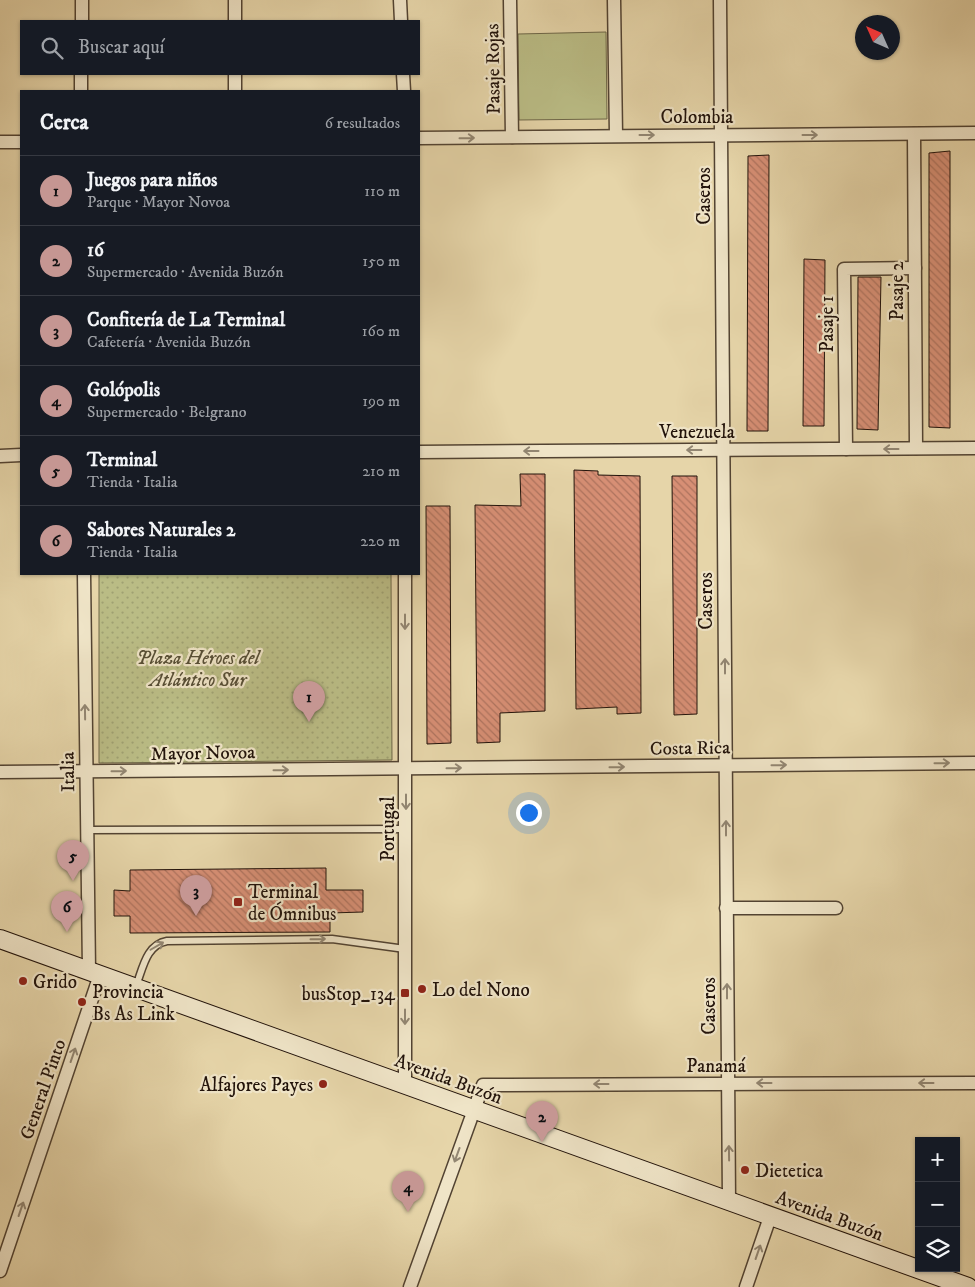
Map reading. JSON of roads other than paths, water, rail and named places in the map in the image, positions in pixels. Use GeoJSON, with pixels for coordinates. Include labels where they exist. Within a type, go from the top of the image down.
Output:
{"type":"FeatureCollection","features":[{"type":"Feature","properties":{"kind":"main road","name":"Avenida Buzón"},"geometry":{"type":"LineString","coordinates":[[0,939],[965,1286]]}},
{"type":"Feature","properties":{"kind":"street"},"geometry":{"type":"LineString","coordinates":[[82,0],[82,20]]}},
{"type":"Feature","properties":{"kind":"street"},"geometry":{"type":"LineString","coordinates":[[235,0],[235,20]]}},
{"type":"Feature","properties":{"kind":"street"},"geometry":{"type":"LineString","coordinates":[[400,0],[401,20]]}},
{"type":"Feature","properties":{"kind":"street","name":"Pasaje Rojas"},"geometry":{"type":"LineString","coordinates":[[510,0],[512,137]]}},
{"type":"Feature","properties":{"kind":"street"},"geometry":{"type":"LineString","coordinates":[[614,0],[616,135]]}},
{"type":"Feature","properties":{"kind":"street","name":"Caseros"},"geometry":{"type":"LineString","coordinates":[[720,0],[729,1202]]}},
{"type":"Feature","properties":{"kind":"street"},"geometry":{"type":"LineString","coordinates":[[81,75],[81,90]]}},
{"type":"Feature","properties":{"kind":"street"},"geometry":{"type":"LineString","coordinates":[[235,75],[235,90]]}},
{"type":"Feature","properties":{"kind":"street"},"geometry":{"type":"LineString","coordinates":[[403,75],[404,90]]}},
{"type":"Feature","properties":{"kind":"street","name":"Colombia"},"geometry":{"type":"LineString","coordinates":[[420,138],[975,133]]}},
{"type":"Feature","properties":{"kind":"street","name":"Pasaje 2"},"geometry":{"type":"LineString","coordinates":[[914,134],[916,448]]}},
{"type":"Feature","properties":{"kind":"street"},"geometry":{"type":"LineString","coordinates":[[0,142],[20,142]]}},
{"type":"Feature","properties":{"kind":"street","name":"Pasaje 1"},"geometry":{"type":"LineString","coordinates":[[846,449],[844,268],[915,268]]}},
{"type":"Feature","properties":{"kind":"street","name":"Venezuela"},"geometry":{"type":"LineString","coordinates":[[420,452],[975,448]]}},
{"type":"Feature","properties":{"kind":"street"},"geometry":{"type":"LineString","coordinates":[[0,456],[20,455]]}},
{"type":"Feature","properties":{"kind":"street","name":"Italia"},"geometry":{"type":"LineString","coordinates":[[84,575],[87,830],[95,973]]}},
{"type":"Feature","properties":{"kind":"street","name":"Portugal"},"geometry":{"type":"LineString","coordinates":[[405,575],[405,1085]]}},
{"type":"Feature","properties":{"kind":"street","name":"Costa Rica"},"geometry":{"type":"LineString","coordinates":[[406,768],[975,763]]}},
{"type":"Feature","properties":{"kind":"street","name":"Mayor Novoa"},"geometry":{"type":"LineString","coordinates":[[0,772],[406,768]]}},
{"type":"Feature","properties":{"kind":"street"},"geometry":{"type":"LineString","coordinates":[[726,908],[836,908]]}},
{"type":"Feature","properties":{"kind":"street","name":"General Pinto"},"geometry":{"type":"LineString","coordinates":[[0,1272],[95,973]]}},
{"type":"Feature","properties":{"kind":"street","name":"Panamá"},"geometry":{"type":"LineString","coordinates":[[474,1110],[482,1085],[975,1083]]}},
{"type":"Feature","properties":{"kind":"street"},"geometry":{"type":"LineString","coordinates":[[410,1287],[474,1110]]}},
{"type":"Feature","properties":{"kind":"street"},"geometry":{"type":"LineString","coordinates":[[746,1287],[770,1217]]}},
{"type":"Feature","properties":{"kind":"lane"},"geometry":{"type":"LineString","coordinates":[[87,830],[406,829]]}},
{"type":"Feature","properties":{"kind":"lane"},"geometry":{"type":"LineString","coordinates":[[135,988],[149,950],[158,943],[167,941],[332,939],[405,949]]}},
{"type":"Feature","properties":{"kind":"place","name":"Juegos para niños"},"geometry":{"type":"Point","coordinates":[309,722]}},
{"type":"Feature","properties":{"kind":"place","name":"Terminal"},"geometry":{"type":"Point","coordinates":[73,881]}},
{"type":"Feature","properties":{"kind":"place","name":"Terminal de Ómnibus"},"geometry":{"type":"Point","coordinates":[238,902]}},
{"type":"Feature","properties":{"kind":"place","name":"Confitería de La Terminal"},"geometry":{"type":"Point","coordinates":[196,916]}},
{"type":"Feature","properties":{"kind":"place","name":"Sabores Naturales 2"},"geometry":{"type":"Point","coordinates":[67,932]}},
{"type":"Feature","properties":{"kind":"place","name":"Grido"},"geometry":{"type":"Point","coordinates":[23,981]}},
{"type":"Feature","properties":{"kind":"place","name":"Lo del Nono"},"geometry":{"type":"Point","coordinates":[422,989]}},
{"type":"Feature","properties":{"kind":"place","name":"busStop_134"},"geometry":{"type":"Point","coordinates":[405,993]}},
{"type":"Feature","properties":{"kind":"place","name":"Provincia Bs As Link"},"geometry":{"type":"Point","coordinates":[82,1002]}},
{"type":"Feature","properties":{"kind":"place","name":"Alfajores Payes"},"geometry":{"type":"Point","coordinates":[323,1084]}},
{"type":"Feature","properties":{"kind":"place","name":"16"},"geometry":{"type":"Point","coordinates":[542,1142]}},
{"type":"Feature","properties":{"kind":"place","name":"Dietetica"},"geometry":{"type":"Point","coordinates":[745,1170]}},
{"type":"Feature","properties":{"kind":"place","name":"Golópolis"},"geometry":{"type":"Point","coordinates":[408,1212]}},
{"type":"Feature","properties":{"kind":"park label","name":"Plaza Héroes del Atlántico Sur"},"geometry":{"type":"Point","coordinates":[198,668]}}]}
